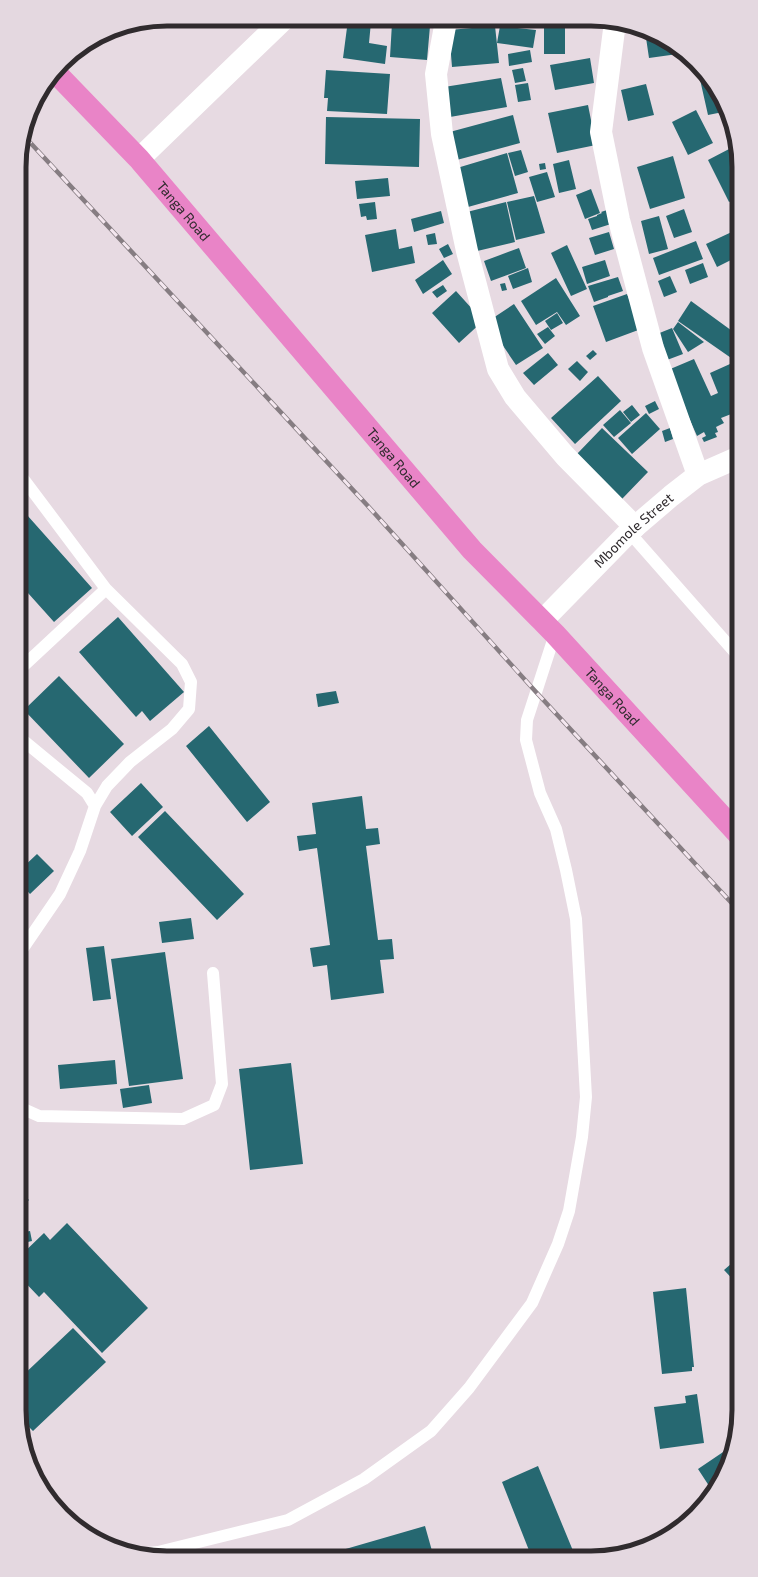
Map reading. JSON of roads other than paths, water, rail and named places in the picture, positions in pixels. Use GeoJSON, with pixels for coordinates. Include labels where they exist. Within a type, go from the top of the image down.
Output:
{"type":"FeatureCollection","features":[{"type":"Feature","properties":{"kind":"highway","name":"Tanga Road"},"geometry":{"type":"LineString","coordinates":[[59,76],[139,159],[472,550],[549,628],[732,827]]}},
{"type":"Feature","properties":{"kind":"street"},"geometry":{"type":"LineString","coordinates":[[139,159],[277,26]]}},
{"type":"Feature","properties":{"kind":"street"},"geometry":{"type":"LineString","coordinates":[[445,26],[436,74],[442,134],[467,251],[498,369],[515,397],[632,530]]}},
{"type":"Feature","properties":{"kind":"street"},"geometry":{"type":"LineString","coordinates":[[613,28],[601,132],[619,220],[653,348],[698,475]]}},
{"type":"Feature","properties":{"kind":"street","name":"Mbomole Street"},"geometry":{"type":"LineString","coordinates":[[549,628],[632,530],[698,475],[732,460]]}},
{"type":"Feature","properties":{"kind":"lane"},"geometry":{"type":"LineString","coordinates":[[26,482],[106,589],[182,664],[191,682],[188,709],[172,729],[130,762],[107,786],[95,806],[80,851],[60,894],[26,944]]}},
{"type":"Feature","properties":{"kind":"lane"},"geometry":{"type":"LineString","coordinates":[[632,530],[732,649]]}},
{"type":"Feature","properties":{"kind":"lane"},"geometry":{"type":"LineString","coordinates":[[26,663],[106,589]]}},
{"type":"Feature","properties":{"kind":"lane"},"geometry":{"type":"LineString","coordinates":[[162,1551],[288,1520],[364,1479],[431,1431],[469,1388],[532,1303],[558,1244],[569,1211],[582,1137],[586,1097],[576,919],[556,829],[540,793],[526,740],[527,720],[549,628]]}},
{"type":"Feature","properties":{"kind":"lane"},"geometry":{"type":"LineString","coordinates":[[26,743],[87,793],[95,806]]}},
{"type":"Feature","properties":{"kind":"lane"},"geometry":{"type":"LineString","coordinates":[[26,1110],[39,1116],[182,1119],[214,1104],[222,1084],[213,973]]}},
{"type":"Feature","properties":{"kind":"railway"},"geometry":{"type":"LineString","coordinates":[[29,141],[367,505],[536,692],[732,903]]}}]}
